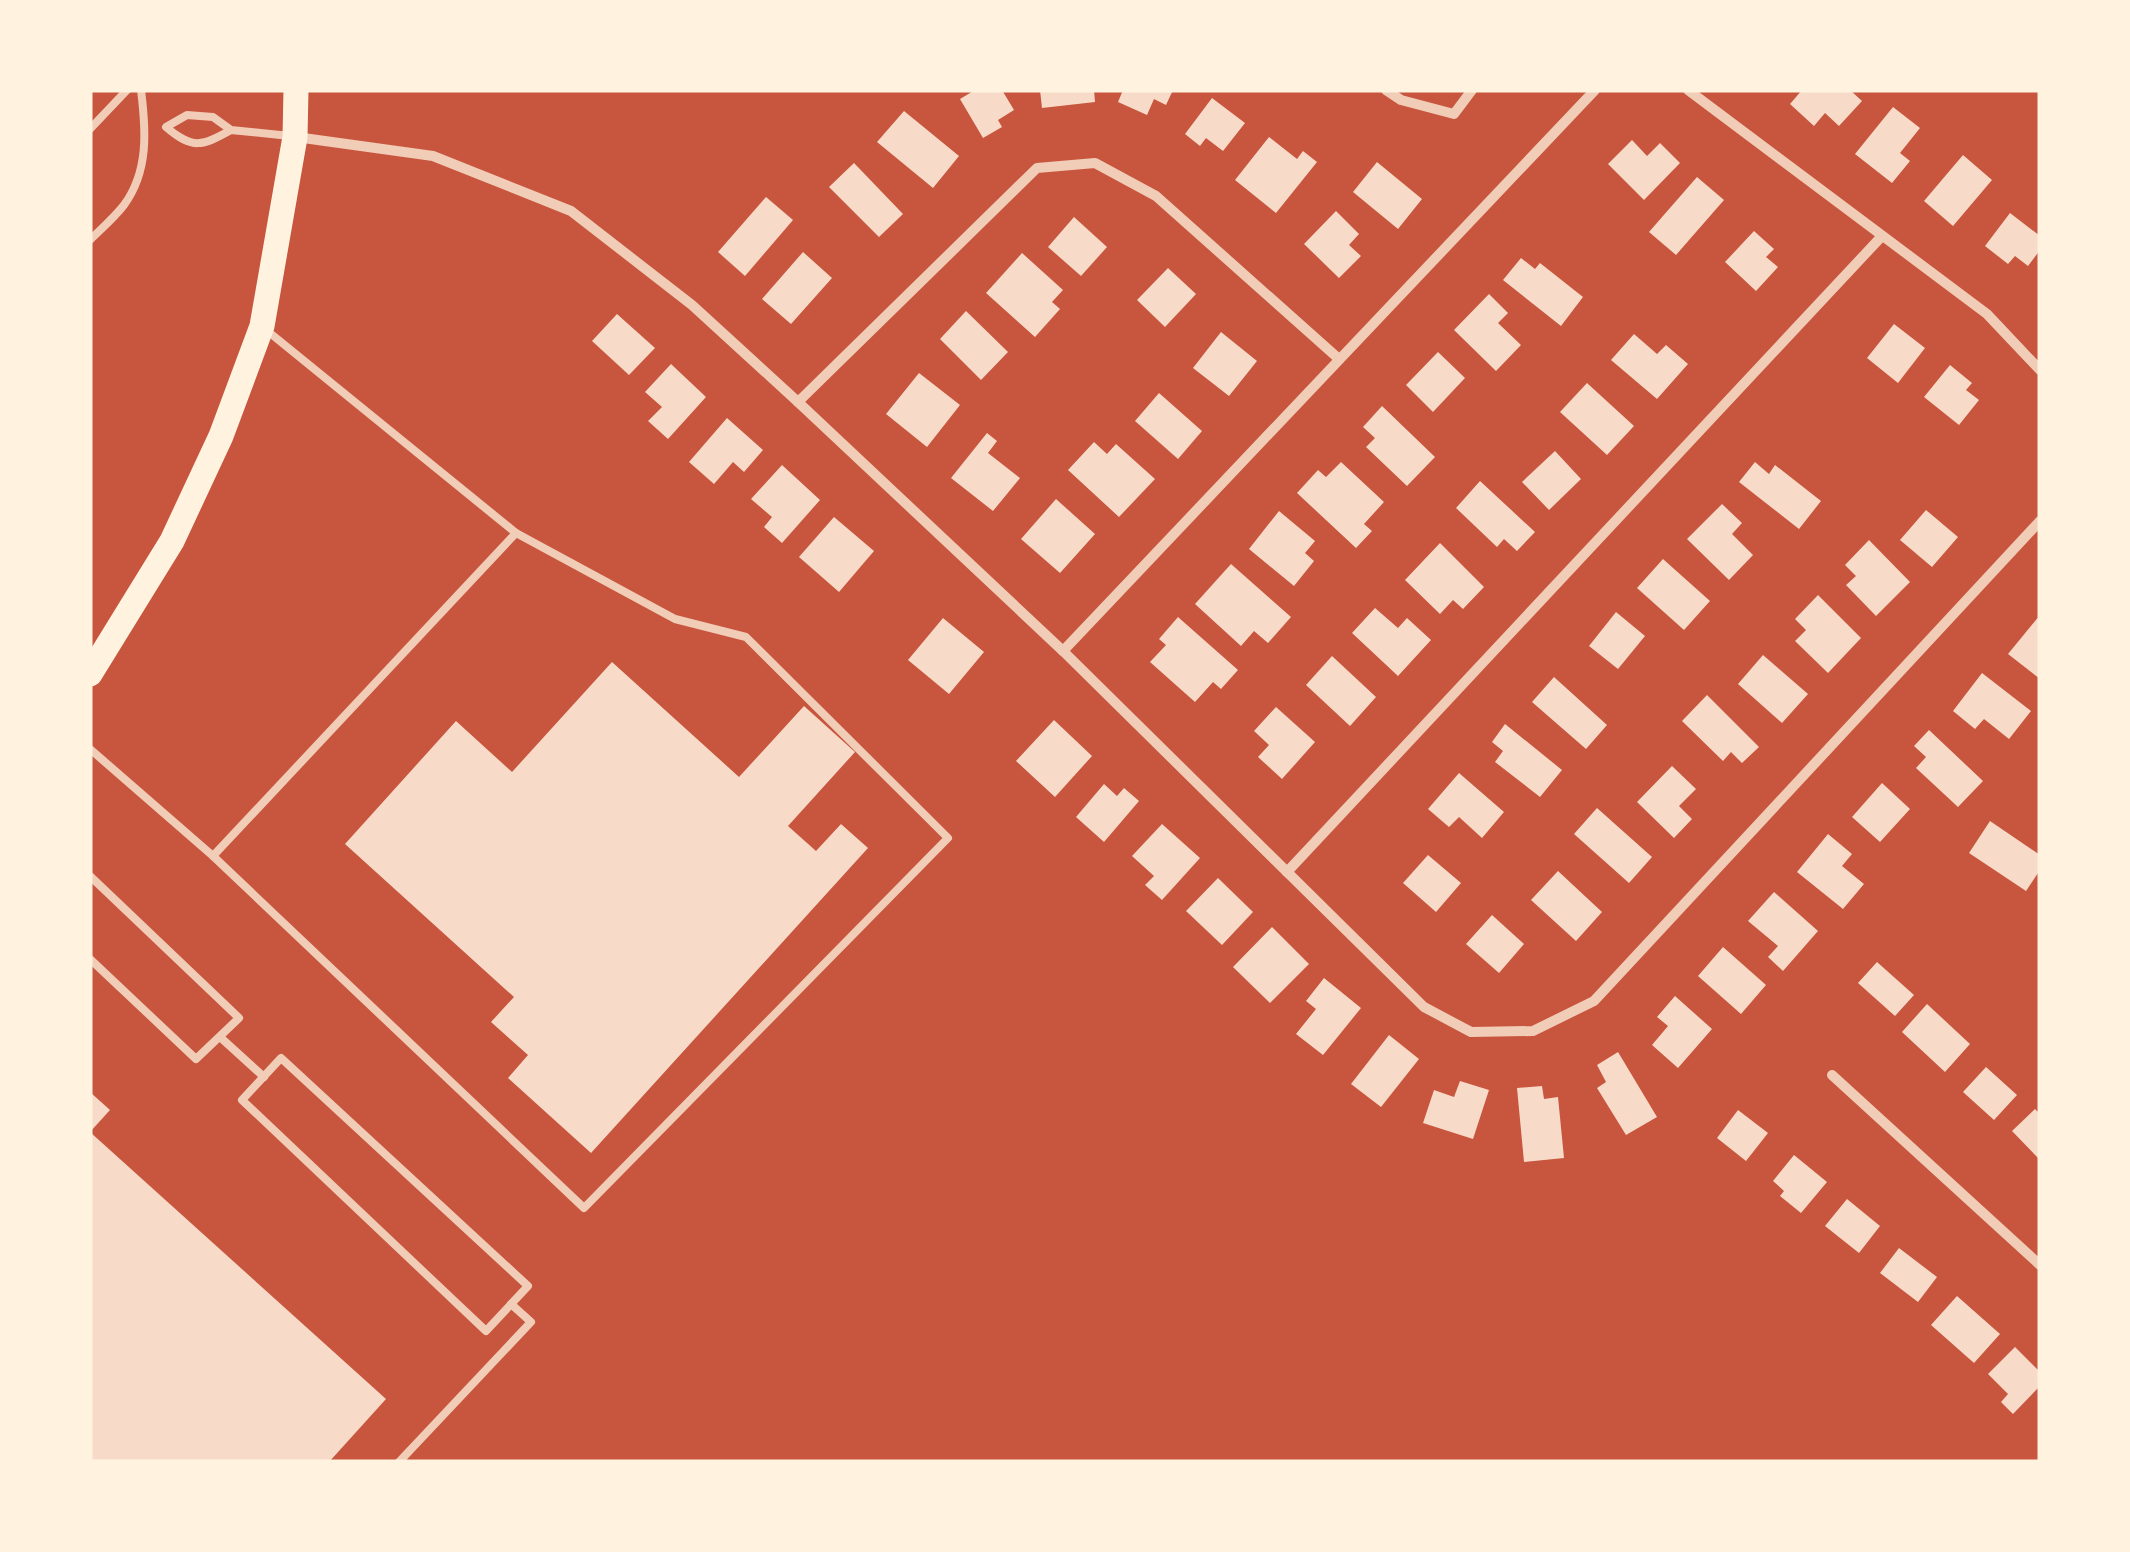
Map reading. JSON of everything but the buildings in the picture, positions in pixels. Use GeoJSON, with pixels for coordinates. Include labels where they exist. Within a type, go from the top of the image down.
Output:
{"type":"FeatureCollection","features":[{"type":"Feature","properties":{"kind":"highway"},"geometry":{"type":"LineString","coordinates":[[90,674],[172,540],[220,436],[262,326],[295,137],[296,90]]}},
{"type":"Feature","properties":{"kind":"street"},"geometry":{"type":"LineString","coordinates":[[1386,90],[1401,100],[1454,114],[1472,90]]}},
{"type":"Feature","properties":{"kind":"street"},"geometry":{"type":"LineString","coordinates":[[1062,651],[1595,90]]}},
{"type":"Feature","properties":{"kind":"street"},"geometry":{"type":"LineString","coordinates":[[1688,90],[1987,314],[2040,370]]}},
{"type":"Feature","properties":{"kind":"street"},"geometry":{"type":"LineString","coordinates":[[295,137],[433,156],[571,211],[692,305],[798,402],[1062,651],[1424,1007],[1471,1032],[1534,1032],[1594,1002],[2040,521]]}},
{"type":"Feature","properties":{"kind":"street"},"geometry":{"type":"LineString","coordinates":[[798,402],[1036,168],[1095,163],[1156,196],[1339,359]]}},
{"type":"Feature","properties":{"kind":"street"},"geometry":{"type":"LineString","coordinates":[[1286,872],[1882,236]]}},
{"type":"Feature","properties":{"kind":"street"},"geometry":{"type":"LineString","coordinates":[[1832,1075],[2040,1266]]}},
{"type":"Feature","properties":{"kind":"lane"},"geometry":{"type":"LineString","coordinates":[[90,129],[127,90]]}},
{"type":"Feature","properties":{"kind":"lane"},"geometry":{"type":"LineString","coordinates":[[90,240],[124,205],[139,177],[146,142],[141,90]]}},
{"type":"Feature","properties":{"kind":"lane"},"geometry":{"type":"LineString","coordinates":[[166,127],[188,114],[213,117],[231,130],[295,137]]}},
{"type":"Feature","properties":{"kind":"lane"},"geometry":{"type":"LineString","coordinates":[[145,125],[166,127],[181,140],[206,144],[231,130]]}},
{"type":"Feature","properties":{"kind":"lane"},"geometry":{"type":"LineString","coordinates":[[90,749],[213,856],[584,1208],[948,838],[746,637],[675,619],[516,533],[262,326]]}},
{"type":"Feature","properties":{"kind":"lane"},"geometry":{"type":"LineString","coordinates":[[213,856],[516,533]]}},
{"type":"Feature","properties":{"kind":"lane"},"geometry":{"type":"LineString","coordinates":[[90,876],[239,1018],[196,1059],[90,959]]}},
{"type":"Feature","properties":{"kind":"lane"},"geometry":{"type":"LineString","coordinates":[[220,1037],[264,1077]]}},
{"type":"Feature","properties":{"kind":"lane"},"geometry":{"type":"LineString","coordinates":[[282,1058],[528,1286],[511,1304],[486,1331],[242,1100],[282,1058]]}},
{"type":"Feature","properties":{"kind":"lane"},"geometry":{"type":"LineString","coordinates":[[399,1462],[531,1322],[511,1304]]}}]}
